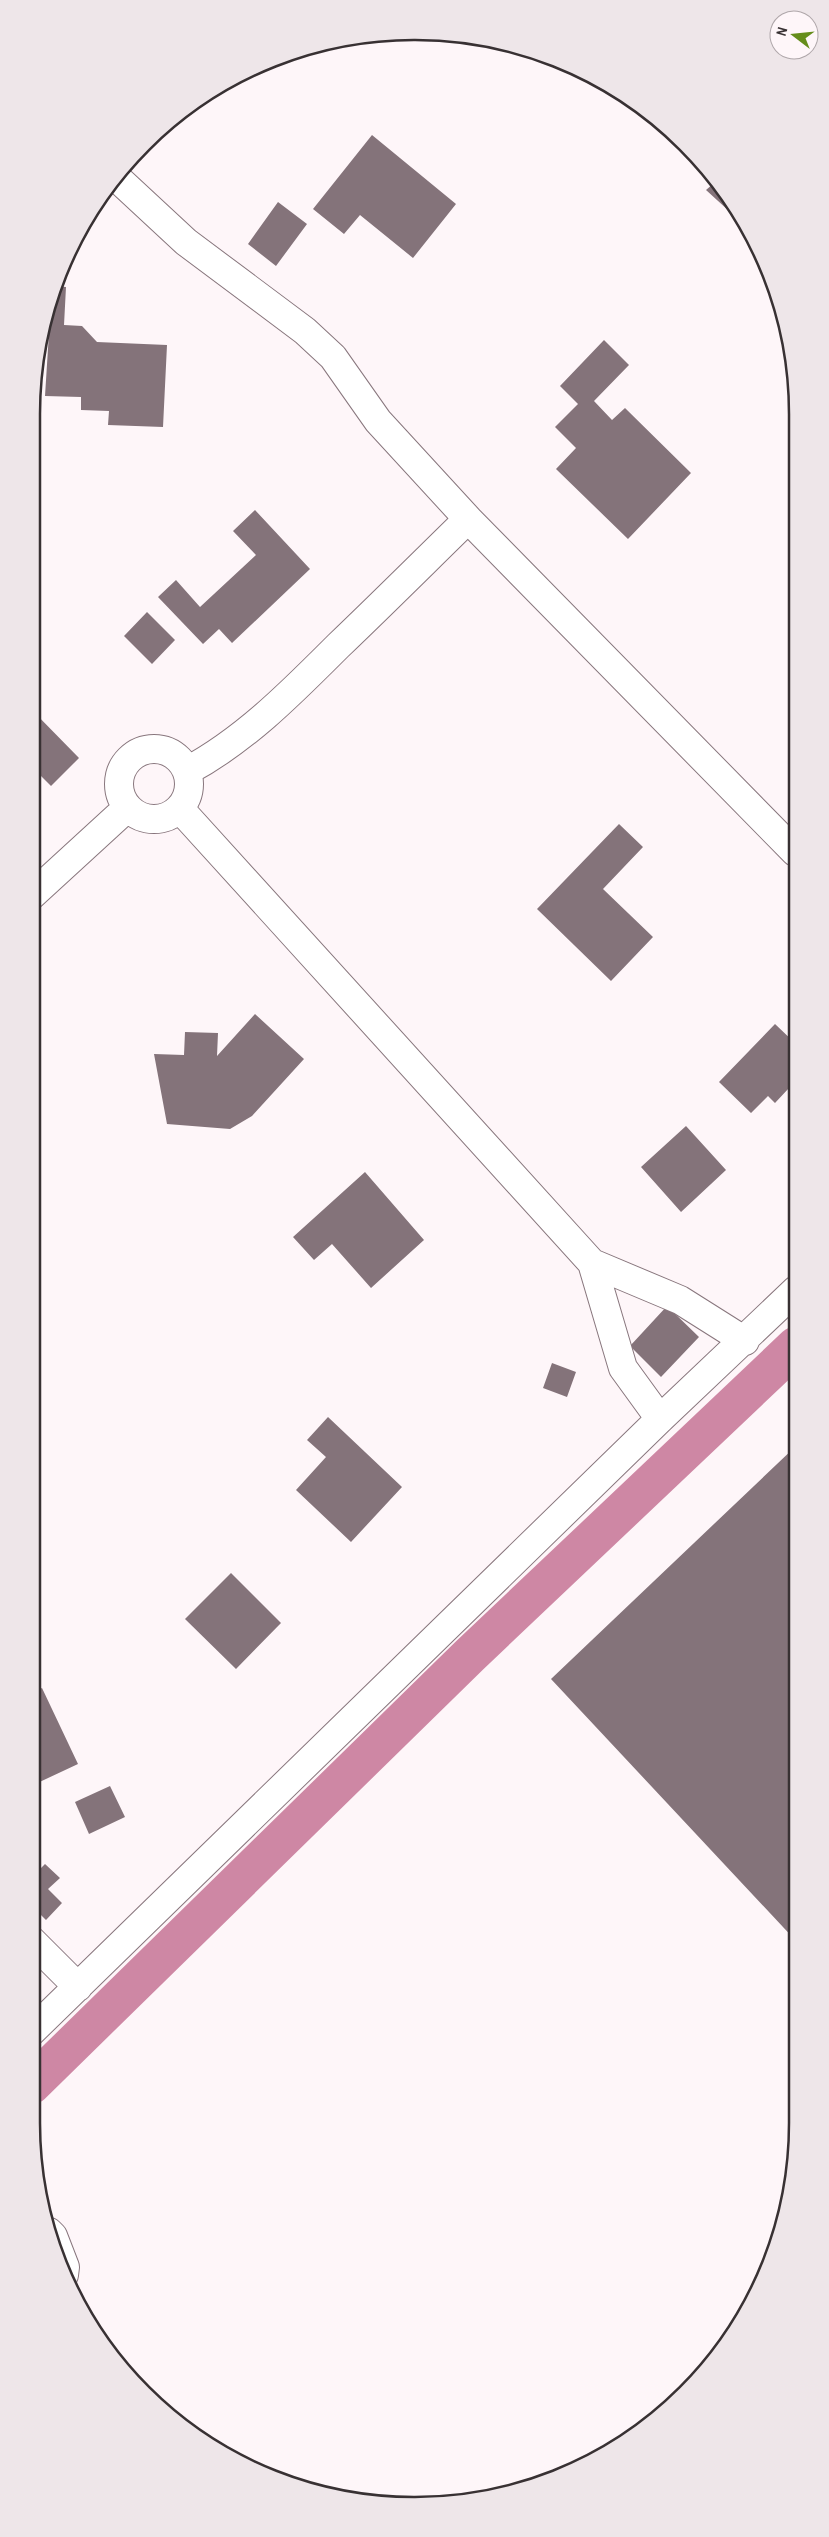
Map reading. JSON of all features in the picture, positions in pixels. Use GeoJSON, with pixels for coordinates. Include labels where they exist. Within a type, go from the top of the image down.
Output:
{"type":"FeatureCollection","features":[{"type":"Feature","properties":{"kind":"street"},"geometry":{"type":"LineString","coordinates":[[121,182],[186,242],[305,331],[334,357],[378,421],[468,519],[789,846]]}},
{"type":"Feature","properties":{"kind":"street"},"geometry":{"type":"LineString","coordinates":[[187,770],[215,756],[252,727],[318,666],[468,519]]}},
{"type":"Feature","properties":{"kind":"street"},"geometry":{"type":"LineString","coordinates":[[152,749],[169,752],[176,756],[187,770],[188,790],[180,809],[163,818],[144,818],[127,808],[119,791],[120,774],[129,759],[136,753],[152,749]]}},
{"type":"Feature","properties":{"kind":"street"},"geometry":{"type":"LineString","coordinates":[[40,888],[127,808]]}},
{"type":"Feature","properties":{"kind":"street"},"geometry":{"type":"LineString","coordinates":[[180,809],[592,1263],[680,1300],[745,1341]]}},
{"type":"Feature","properties":{"kind":"street"},"geometry":{"type":"LineString","coordinates":[[592,1263],[623,1368],[660,1419]]}},
{"type":"Feature","properties":{"kind":"street"},"geometry":{"type":"LineString","coordinates":[[40,2023],[660,1419],[745,1341],[789,1297]]}},
{"type":"Feature","properties":{"kind":"street"},"geometry":{"type":"LineString","coordinates":[[40,1949],[78,1987]]}},
{"type":"Feature","properties":{"kind":"building"},"geometry":{"type":"Polygon","coordinates":[[[372,135],[456,204],[413,258],[360,215],[344,234],[313,209],[372,135]]]}},
{"type":"Feature","properties":{"kind":"building"},"geometry":{"type":"Polygon","coordinates":[[[711,186],[729,211],[706,190],[711,186]]]}},
{"type":"Feature","properties":{"kind":"building"},"geometry":{"type":"Polygon","coordinates":[[[278,202],[307,224],[276,266],[248,244],[278,202]]]}},
{"type":"Feature","properties":{"kind":"building"},"geometry":{"type":"Polygon","coordinates":[[[63,287],[66,287],[64,325],[82,326],[97,342],[167,345],[163,427],[108,425],[109,411],[81,410],[81,397],[45,396],[49,334],[63,287]]]}},
{"type":"Feature","properties":{"kind":"building"},"geometry":{"type":"Polygon","coordinates":[[[604,340],[629,365],[594,401],[612,420],[625,408],[691,473],[628,539],[556,469],[576,448],[555,427],[578,404],[560,386],[604,340]]]}},
{"type":"Feature","properties":{"kind":"building"},"geometry":{"type":"Polygon","coordinates":[[[255,510],[310,569],[232,643],[219,629],[203,644],[158,597],[176,580],[200,607],[256,555],[233,531],[255,510]]]}},
{"type":"Feature","properties":{"kind":"building"},"geometry":{"type":"Polygon","coordinates":[[[147,612],[175,640],[152,664],[124,636],[147,612]]]}},
{"type":"Feature","properties":{"kind":"building"},"geometry":{"type":"Polygon","coordinates":[[[40,718],[79,758],[51,786],[40,775],[40,718]]]}},
{"type":"Feature","properties":{"kind":"building"},"geometry":{"type":"Polygon","coordinates":[[[619,824],[643,847],[603,889],[653,937],[611,981],[537,909],[619,824]]]}},
{"type":"Feature","properties":{"kind":"building"},"geometry":{"type":"Polygon","coordinates":[[[255,1014],[304,1059],[252,1116],[230,1129],[167,1124],[154,1054],[184,1055],[185,1032],[218,1033],[217,1056],[255,1014]]]}},
{"type":"Feature","properties":{"kind":"building"},"geometry":{"type":"Polygon","coordinates":[[[775,1024],[789,1037],[789,1088],[775,1103],[768,1096],[751,1113],[719,1082],[775,1024]]]}},
{"type":"Feature","properties":{"kind":"building"},"geometry":{"type":"Polygon","coordinates":[[[686,1126],[726,1170],[681,1212],[641,1167],[686,1126]]]}},
{"type":"Feature","properties":{"kind":"building"},"geometry":{"type":"Polygon","coordinates":[[[365,1172],[424,1240],[371,1288],[332,1244],[314,1260],[293,1237],[365,1172]]]}},
{"type":"Feature","properties":{"kind":"building"},"geometry":{"type":"Polygon","coordinates":[[[667,1306],[699,1337],[661,1377],[630,1346],[667,1306]]]}},
{"type":"Feature","properties":{"kind":"building"},"geometry":{"type":"Polygon","coordinates":[[[552,1363],[576,1372],[567,1397],[543,1388],[552,1363]]]}},
{"type":"Feature","properties":{"kind":"building"},"geometry":{"type":"Polygon","coordinates":[[[328,1417],[402,1487],[351,1542],[296,1490],[326,1457],[307,1440],[328,1417]]]}},
{"type":"Feature","properties":{"kind":"building"},"geometry":{"type":"Polygon","coordinates":[[[789,1453],[789,1933],[551,1679],[789,1453]]]}},
{"type":"Feature","properties":{"kind":"building"},"geometry":{"type":"Polygon","coordinates":[[[231,1573],[281,1623],[236,1669],[185,1619],[231,1573]]]}},
{"type":"Feature","properties":{"kind":"building"},"geometry":{"type":"Polygon","coordinates":[[[42,1688],[78,1764],[40,1782],[40,1689],[42,1688]]]}},
{"type":"Feature","properties":{"kind":"building"},"geometry":{"type":"Polygon","coordinates":[[[110,1786],[125,1817],[89,1834],[75,1802],[110,1786]]]}},
{"type":"Feature","properties":{"kind":"building"},"geometry":{"type":"Polygon","coordinates":[[[45,1864],[60,1878],[48,1889],[62,1903],[46,1920],[40,1914],[40,1869],[45,1864]]]}},
{"type":"Feature","properties":{"kind":"waterway"},"geometry":{"type":"LineString","coordinates":[[40,2076],[470,1655],[789,1353]]}}]}
